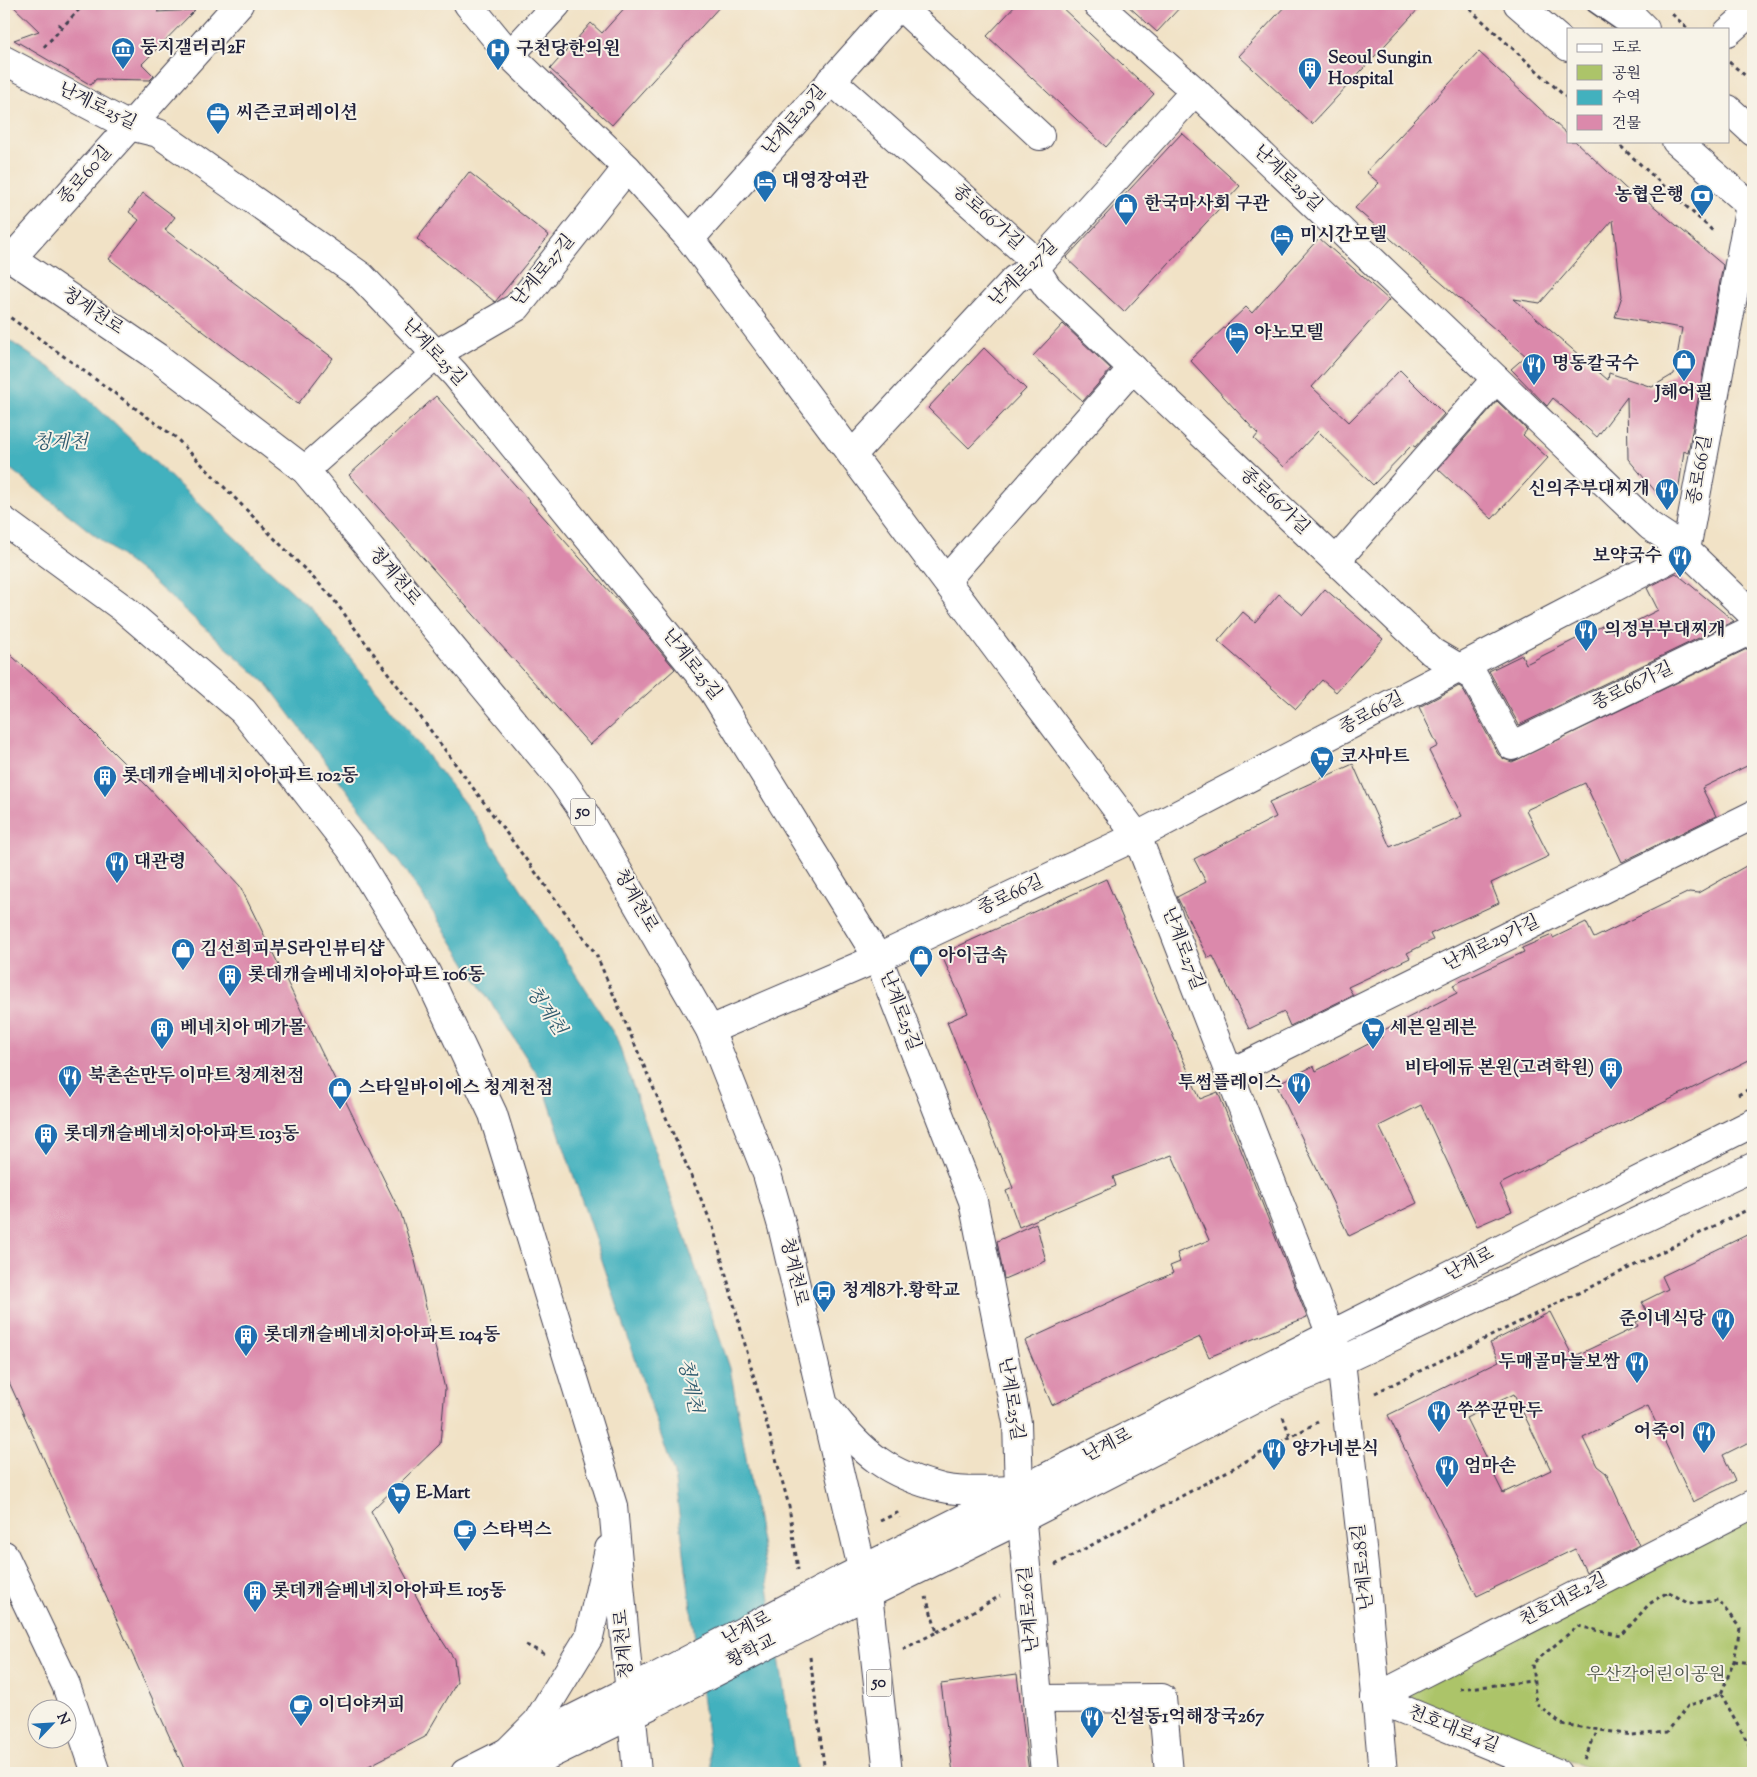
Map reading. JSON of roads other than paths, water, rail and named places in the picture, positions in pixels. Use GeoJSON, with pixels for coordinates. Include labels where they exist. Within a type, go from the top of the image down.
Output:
{"type":"FeatureCollection","features":[{"type":"Feature","properties":{"kind":"street","name":"종로60길"},"geometry":{"type":"LineString","coordinates":[[8,255],[129,126],[239,4]]}},
{"type":"Feature","properties":{"kind":"street","name":"난계로27길"},"geometry":{"type":"LineString","coordinates":[[468,4],[510,55],[627,168],[690,239],[1137,836],[1341,1361]]}},
{"type":"Feature","properties":{"kind":"street"},"geometry":{"type":"LineString","coordinates":[[510,55],[557,4]]}},
{"type":"Feature","properties":{"kind":"street"},"geometry":{"type":"LineString","coordinates":[[899,4],[1040,136]]}},
{"type":"Feature","properties":{"kind":"street","name":"난계로29길"},"geometry":{"type":"LineString","coordinates":[[690,239],[899,4]]}},
{"type":"Feature","properties":{"kind":"street","name":"난계로29길"},"geometry":{"type":"LineString","coordinates":[[1098,4],[1196,91],[1650,526],[1686,550],[1753,615]]}},
{"type":"Feature","properties":{"kind":"street"},"geometry":{"type":"LineString","coordinates":[[1518,4],[1567,46]]}},
{"type":"Feature","properties":{"kind":"street"},"geometry":{"type":"LineString","coordinates":[[1620,4],[1644,28]]}},
{"type":"Feature","properties":{"kind":"street"},"geometry":{"type":"LineString","coordinates":[[1730,30],[1753,10]]}},
{"type":"Feature","properties":{"kind":"street","name":"난계로25길"},"geometry":{"type":"LineString","coordinates":[[14,65],[129,126],[158,133],[361,276],[455,374],[713,691],[878,958],[973,1201],[1018,1422],[1019,1490],[1024,1518]]}},
{"type":"Feature","properties":{"kind":"street","name":"종로66가길"},"geometry":{"type":"LineString","coordinates":[[830,80],[1024,251],[1048,288],[1432,652],[1474,678],[1512,746],[1753,629]]}},
{"type":"Feature","properties":{"kind":"street","name":"난계로27길"},"geometry":{"type":"LineString","coordinates":[[852,455],[1015,279],[1035,268],[1196,91]]}},
{"type":"Feature","properties":{"kind":"street"},"geometry":{"type":"LineString","coordinates":[[1730,111],[1753,132]]}},
{"type":"Feature","properties":{"kind":"street"},"geometry":{"type":"LineString","coordinates":[[1677,142],[1751,207]]}},
{"type":"Feature","properties":{"kind":"street","name":"난계로27길"},"geometry":{"type":"LineString","coordinates":[[306,470],[436,354],[518,307],[627,168]]}},
{"type":"Feature","properties":{"kind":"street","name":"종로66길"},"geometry":{"type":"LineString","coordinates":[[710,1030],[878,958],[1137,836],[1686,550],[1740,256],[1751,207]]}},
{"type":"Feature","properties":{"kind":"street","name":"청계천로"},"geometry":{"type":"LineString","coordinates":[[8,255],[157,356],[306,470],[563,782],[585,814],[710,1030],[767,1174],[782,1226],[824,1404],[854,1587],[888,1773]]}},
{"type":"Feature","properties":{"kind":"street"},"geometry":{"type":"LineString","coordinates":[[946,580],[1133,368]]}},
{"type":"Feature","properties":{"kind":"street"},"geometry":{"type":"LineString","coordinates":[[1336,561],[1496,379]]}},
{"type":"Feature","properties":{"kind":"street","name":"청계천로"},"geometry":{"type":"LineString","coordinates":[[4,521],[124,609],[243,711],[351,849],[426,972],[493,1114],[613,1506],[614,1523],[642,1697],[637,1773]]}},
{"type":"Feature","properties":{"kind":"street","name":"난계로29가길"},"geometry":{"type":"LineString","coordinates":[[1230,1073],[1753,815]]}},
{"type":"Feature","properties":{"kind":"street","name":"난계로"},"geometry":{"type":"LineString","coordinates":[[854,1587],[1019,1490],[1753,1123]]}},
{"type":"Feature","properties":{"kind":"street","name":"난계로"},"geometry":{"type":"LineString","coordinates":[[854,1587],[1024,1518],[1272,1390],[1341,1361],[1753,1167]]}},
{"type":"Feature","properties":{"kind":"street","name":"난계로28길"},"geometry":{"type":"LineString","coordinates":[[1341,1361],[1365,1575],[1383,1773]]}},
{"type":"Feature","properties":{"kind":"street"},"geometry":{"type":"LineString","coordinates":[[824,1404],[853,1442],[894,1472],[944,1489],[1019,1490]]}},
{"type":"Feature","properties":{"kind":"street","name":"천호대로2길"},"geometry":{"type":"LineString","coordinates":[[1375,1698],[1753,1504]]}},
{"type":"Feature","properties":{"kind":"street","name":"난계로26길"},"geometry":{"type":"LineString","coordinates":[[1024,1518],[1027,1580],[1046,1773]]}},
{"type":"Feature","properties":{"kind":"street"},"geometry":{"type":"LineString","coordinates":[[509,1763],[537,1722],[589,1637],[614,1523]]}},
{"type":"Feature","properties":{"kind":"street"},"geometry":{"type":"LineString","coordinates":[[4,1555],[66,1685],[96,1773]]}},
{"type":"Feature","properties":{"kind":"street","name":"황학교"},"geometry":{"type":"LineString","coordinates":[[642,1697],[854,1587]]}},
{"type":"Feature","properties":{"kind":"street"},"geometry":{"type":"LineString","coordinates":[[465,1773],[509,1763],[642,1697]]}},
{"type":"Feature","properties":{"kind":"street"},"geometry":{"type":"LineString","coordinates":[[1038,1699],[1162,1698],[1169,1773]]}},
{"type":"Feature","properties":{"kind":"street","name":"천호대로4길"},"geometry":{"type":"LineString","coordinates":[[1375,1698],[1569,1769]]}},
{"type":"Feature","properties":{"kind":"lane"},"geometry":{"type":"LineString","coordinates":[[1594,4],[1629,28]]}},
{"type":"Feature","properties":{"kind":"water","name":"청계천"},"geometry":{"type":"Polygon","coordinates":[[[4,337],[68,380],[318,616],[473,814],[616,1037],[730,1368],[761,1542],[797,1773],[712,1773],[674,1474],[542,1082],[402,864],[268,685],[148,577],[4,464],[4,337]]]}},
{"type":"Feature","properties":{"kind":"place","name":"둥지갤러리2F"},"geometry":{"type":"Point","coordinates":[123,70]}},
{"type":"Feature","properties":{"kind":"place","name":"구천당한의원"},"geometry":{"type":"Point","coordinates":[498,71]}},
{"type":"Feature","properties":{"kind":"place","name":"Seoul Sungin Hospital"},"geometry":{"type":"Point","coordinates":[1310,90]}},
{"type":"Feature","properties":{"kind":"place","name":"씨즌코퍼레이션"},"geometry":{"type":"Point","coordinates":[218,135]}},
{"type":"Feature","properties":{"kind":"place","name":"대영장여관"},"geometry":{"type":"Point","coordinates":[765,203]}},
{"type":"Feature","properties":{"kind":"place","name":"농협은행"},"geometry":{"type":"Point","coordinates":[1702,217]}},
{"type":"Feature","properties":{"kind":"place","name":"한국마사회 구관"},"geometry":{"type":"Point","coordinates":[1126,226]}},
{"type":"Feature","properties":{"kind":"place","name":"미시간모텔"},"geometry":{"type":"Point","coordinates":[1282,257]}},
{"type":"Feature","properties":{"kind":"place","name":"아노모텔"},"geometry":{"type":"Point","coordinates":[1237,355]}},
{"type":"Feature","properties":{"kind":"place","name":"J헤어필"},"geometry":{"type":"Point","coordinates":[1684,382]}},
{"type":"Feature","properties":{"kind":"place","name":"명동칼국수"},"geometry":{"type":"Point","coordinates":[1534,386]}},
{"type":"Feature","properties":{"kind":"place","name":"신의주부대찌개"},"geometry":{"type":"Point","coordinates":[1667,511]}},
{"type":"Feature","properties":{"kind":"place","name":"보약국수"},"geometry":{"type":"Point","coordinates":[1680,578]}},
{"type":"Feature","properties":{"kind":"place","name":"의정부부대찌개"},"geometry":{"type":"Point","coordinates":[1586,652]}},
{"type":"Feature","properties":{"kind":"place","name":"코사마트"},"geometry":{"type":"Point","coordinates":[1322,779]}},
{"type":"Feature","properties":{"kind":"place","name":"롯데캐슬베네치아아파트 102동"},"geometry":{"type":"Point","coordinates":[105,798]}},
{"type":"Feature","properties":{"kind":"place","name":"대관령"},"geometry":{"type":"Point","coordinates":[117,884]}},
{"type":"Feature","properties":{"kind":"place","name":"김선희피부S라인뷰티샵"},"geometry":{"type":"Point","coordinates":[183,971]}},
{"type":"Feature","properties":{"kind":"place","name":"아이금속"},"geometry":{"type":"Point","coordinates":[921,978]}},
{"type":"Feature","properties":{"kind":"place","name":"롯데캐슬베네치아아파트 106동"},"geometry":{"type":"Point","coordinates":[230,997]}},
{"type":"Feature","properties":{"kind":"place","name":"베네치아 메가몰"},"geometry":{"type":"Point","coordinates":[162,1050]}},
{"type":"Feature","properties":{"kind":"place","name":"세븐일레븐"},"geometry":{"type":"Point","coordinates":[1373,1050]}},
{"type":"Feature","properties":{"kind":"place","name":"비타에듀 본원(고려학원)"},"geometry":{"type":"Point","coordinates":[1611,1090]}},
{"type":"Feature","properties":{"kind":"place","name":"북촌손만두 이마트 청계천점"},"geometry":{"type":"Point","coordinates":[70,1098]}},
{"type":"Feature","properties":{"kind":"place","name":"투썸플레이스"},"geometry":{"type":"Point","coordinates":[1299,1105]}},
{"type":"Feature","properties":{"kind":"place","name":"스타일바이에스 청계천점"},"geometry":{"type":"Point","coordinates":[340,1110]}},
{"type":"Feature","properties":{"kind":"place","name":"롯데캐슬베네치아아파트 103동"},"geometry":{"type":"Point","coordinates":[46,1156]}},
{"type":"Feature","properties":{"kind":"place","name":"청계8가.황학교"},"geometry":{"type":"Point","coordinates":[824,1313]}},
{"type":"Feature","properties":{"kind":"place","name":"준이네식당"},"geometry":{"type":"Point","coordinates":[1723,1341]}},
{"type":"Feature","properties":{"kind":"place","name":"롯데캐슬베네치아아파트 104동"},"geometry":{"type":"Point","coordinates":[246,1357]}},
{"type":"Feature","properties":{"kind":"place","name":"두매골마늘보쌈"},"geometry":{"type":"Point","coordinates":[1637,1384]}},
{"type":"Feature","properties":{"kind":"place","name":"쑤쑤꾼만두"},"geometry":{"type":"Point","coordinates":[1439,1433]}},
{"type":"Feature","properties":{"kind":"place","name":"어죽이"},"geometry":{"type":"Point","coordinates":[1704,1454]}},
{"type":"Feature","properties":{"kind":"place","name":"양가네분식"},"geometry":{"type":"Point","coordinates":[1274,1471]}},
{"type":"Feature","properties":{"kind":"place","name":"엄마손"},"geometry":{"type":"Point","coordinates":[1447,1488]}},
{"type":"Feature","properties":{"kind":"place","name":"E-Mart"},"geometry":{"type":"Point","coordinates":[399,1515]}},
{"type":"Feature","properties":{"kind":"place","name":"스타벅스"},"geometry":{"type":"Point","coordinates":[465,1552]}},
{"type":"Feature","properties":{"kind":"place","name":"롯데캐슬베네치아아파트 105동"},"geometry":{"type":"Point","coordinates":[255,1613]}},
{"type":"Feature","properties":{"kind":"place","name":"이디야커피"},"geometry":{"type":"Point","coordinates":[301,1727]}},
{"type":"Feature","properties":{"kind":"place","name":"신설동1억해장국267"},"geometry":{"type":"Point","coordinates":[1092,1739]}},
{"type":"Feature","properties":{"kind":"park label","name":"우산각어린이공원"},"geometry":{"type":"Point","coordinates":[1656,1676]}}]}
